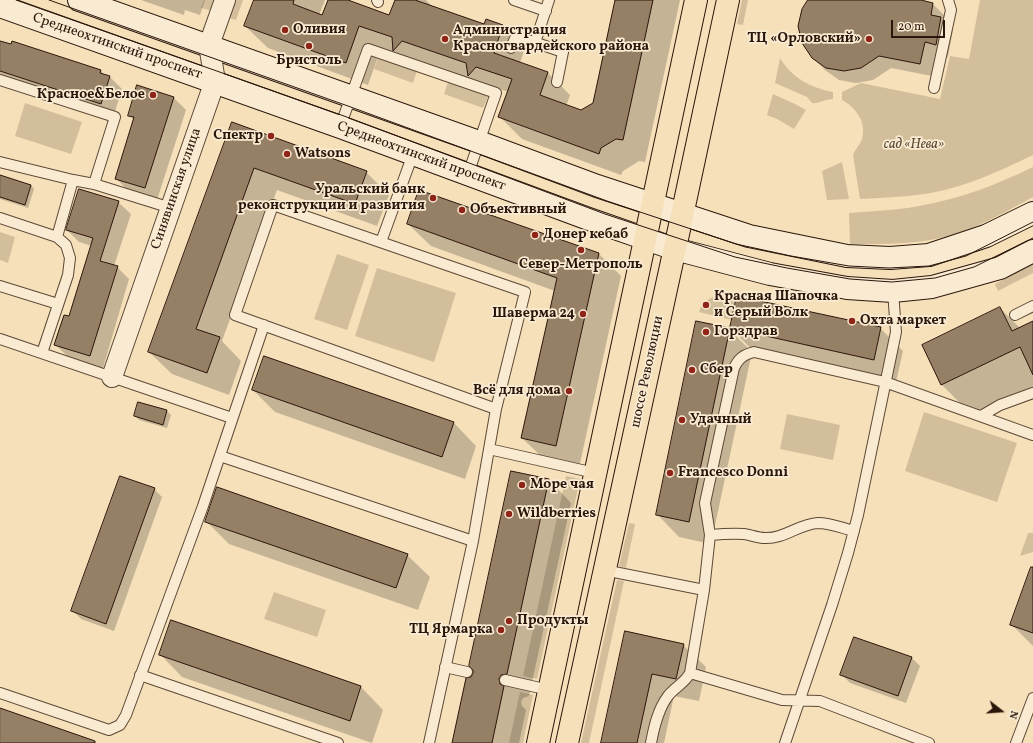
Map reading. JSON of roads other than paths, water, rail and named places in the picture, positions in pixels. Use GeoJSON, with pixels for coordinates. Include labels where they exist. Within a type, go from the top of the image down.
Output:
{"type":"FeatureCollection","features":[{"type":"Feature","properties":{"kind":"main road"},"geometry":{"type":"LineString","coordinates":[[79,0],[209,45],[597,186],[749,236],[847,256],[890,258],[928,255],[986,236],[1033,213]]}},
{"type":"Feature","properties":{"kind":"main road","name":"шоссе Революции"},"geometry":{"type":"LineString","coordinates":[[538,743],[696,0]]}},
{"type":"Feature","properties":{"kind":"main road","name":"шоссе Революции"},"geometry":{"type":"LineString","coordinates":[[567,743],[728,0]]}},
{"type":"Feature","properties":{"kind":"main road","name":"Среднеохтинский проспект"},"geometry":{"type":"LineString","coordinates":[[0,6],[215,81],[586,218],[675,249],[790,278],[847,288],[893,291],[932,287],[1000,268],[1033,251]]}},
{"type":"Feature","properties":{"kind":"street"},"geometry":{"type":"LineString","coordinates":[[209,45],[226,0]]}},
{"type":"Feature","properties":{"kind":"street","name":"Синявинская улица"},"geometry":{"type":"LineString","coordinates":[[112,377],[215,81],[209,45]]}},
{"type":"Feature","properties":{"kind":"lane"},"geometry":{"type":"LineString","coordinates":[[514,0],[546,11]]}},
{"type":"Feature","properties":{"kind":"lane"},"geometry":{"type":"LineString","coordinates":[[535,43],[549,0]]}},
{"type":"Feature","properties":{"kind":"lane"},"geometry":{"type":"LineString","coordinates":[[934,88],[951,10],[948,0]]}},
{"type":"Feature","properties":{"kind":"lane"},"geometry":{"type":"LineString","coordinates":[[511,48],[516,36],[563,52],[557,82]]}},
{"type":"Feature","properties":{"kind":"lane"},"geometry":{"type":"LineString","coordinates":[[340,127],[368,49],[496,93],[468,174]]}},
{"type":"Feature","properties":{"kind":"lane"},"geometry":{"type":"LineString","coordinates":[[0,80],[115,117],[94,184]]}},
{"type":"Feature","properties":{"kind":"lane"},"geometry":{"type":"LineString","coordinates":[[381,242],[413,154]]}},
{"type":"Feature","properties":{"kind":"lane"},"geometry":{"type":"LineString","coordinates":[[0,162],[94,184],[171,208]]}},
{"type":"Feature","properties":{"kind":"lane"},"geometry":{"type":"LineString","coordinates":[[57,237],[73,180]]}},
{"type":"Feature","properties":{"kind":"lane"},"geometry":{"type":"LineString","coordinates":[[429,743],[473,540],[496,409],[525,292],[273,205],[235,315],[496,409]]}},
{"type":"Feature","properties":{"kind":"lane"},"geometry":{"type":"LineString","coordinates":[[0,218],[57,237],[66,245],[70,258],[68,275],[42,353]]}},
{"type":"Feature","properties":{"kind":"lane"},"geometry":{"type":"LineString","coordinates":[[0,286],[58,304]]}},
{"type":"Feature","properties":{"kind":"lane"},"geometry":{"type":"LineString","coordinates":[[785,743],[832,605],[854,531],[896,332],[893,291]]}},
{"type":"Feature","properties":{"kind":"lane"},"geometry":{"type":"LineString","coordinates":[[1016,315],[1033,306]]}},
{"type":"Feature","properties":{"kind":"lane"},"geometry":{"type":"LineString","coordinates":[[0,692],[109,730],[120,725],[126,715],[220,456],[264,325]]}},
{"type":"Feature","properties":{"kind":"lane"},"geometry":{"type":"LineString","coordinates":[[0,339],[232,418]]}},
{"type":"Feature","properties":{"kind":"lane"},"geometry":{"type":"LineString","coordinates":[[651,743],[655,720],[668,695],[688,678],[690,673],[704,590],[710,535],[705,503],[734,368],[738,359],[745,354],[754,352],[885,382],[1033,435]]}},
{"type":"Feature","properties":{"kind":"lane"},"geometry":{"type":"LineString","coordinates":[[981,416],[1000,405],[1033,393]]}},
{"type":"Feature","properties":{"kind":"lane"},"geometry":{"type":"LineString","coordinates":[[489,449],[595,473]]}},
{"type":"Feature","properties":{"kind":"lane"},"geometry":{"type":"LineString","coordinates":[[220,456],[473,540]]}},
{"type":"Feature","properties":{"kind":"lane"},"geometry":{"type":"LineString","coordinates":[[710,535],[729,533],[766,538],[785,535],[799,528],[817,523],[832,525],[854,531]]}},
{"type":"Feature","properties":{"kind":"lane"},"geometry":{"type":"LineString","coordinates":[[604,570],[704,590]]}},
{"type":"Feature","properties":{"kind":"lane"},"geometry":{"type":"LineString","coordinates":[[445,668],[467,672]]}},
{"type":"Feature","properties":{"kind":"lane"},"geometry":{"type":"LineString","coordinates":[[690,673],[782,700],[820,701],[929,743]]}},
{"type":"Feature","properties":{"kind":"lane"},"geometry":{"type":"LineString","coordinates":[[140,675],[338,743]]}},
{"type":"Feature","properties":{"kind":"lane"},"geometry":{"type":"LineString","coordinates":[[505,680],[549,690]]}},
{"type":"Feature","properties":{"kind":"lane"},"geometry":{"type":"LineString","coordinates":[[1016,743],[1033,698]]}},
{"type":"Feature","properties":{"kind":"tram line"},"geometry":{"type":"LineString","coordinates":[[16,0],[344,116],[605,214],[735,257],[850,279],[892,282],[935,278],[974,267],[1033,238]]}},
{"type":"Feature","properties":{"kind":"tram line"},"geometry":{"type":"LineString","coordinates":[[49,0],[348,106],[607,201],[736,244],[791,256],[849,266],[889,268],[929,266],[966,256],[1033,222]]}},
{"type":"Feature","properties":{"kind":"place","name":"Оливия"},"geometry":{"type":"Point","coordinates":[285,30]}},
{"type":"Feature","properties":{"kind":"place","name":"Администрация Красногвардейского района"},"geometry":{"type":"Point","coordinates":[445,39]}},
{"type":"Feature","properties":{"kind":"place","name":"ТЦ «Орловский»"},"geometry":{"type":"Point","coordinates":[869,39]}},
{"type":"Feature","properties":{"kind":"place","name":"Бристоль"},"geometry":{"type":"Point","coordinates":[309,46]}},
{"type":"Feature","properties":{"kind":"place","name":"Красное&Белое"},"geometry":{"type":"Point","coordinates":[153,95]}},
{"type":"Feature","properties":{"kind":"place","name":"Спектр"},"geometry":{"type":"Point","coordinates":[271,136]}},
{"type":"Feature","properties":{"kind":"place","name":"Watsons"},"geometry":{"type":"Point","coordinates":[287,154]}},
{"type":"Feature","properties":{"kind":"place","name":"Уральский банк реконструкции и развития"},"geometry":{"type":"Point","coordinates":[433,198]}},
{"type":"Feature","properties":{"kind":"place","name":"Объективный"},"geometry":{"type":"Point","coordinates":[462,210]}},
{"type":"Feature","properties":{"kind":"place","name":"Донер кебаб"},"geometry":{"type":"Point","coordinates":[535,235]}},
{"type":"Feature","properties":{"kind":"place","name":"Север-Метрополь"},"geometry":{"type":"Point","coordinates":[581,250]}},
{"type":"Feature","properties":{"kind":"place","name":"Красная Шапочка и Серый Волк"},"geometry":{"type":"Point","coordinates":[706,305]}},
{"type":"Feature","properties":{"kind":"place","name":"Шаверма 24"},"geometry":{"type":"Point","coordinates":[583,314]}},
{"type":"Feature","properties":{"kind":"place","name":"Охта маркет"},"geometry":{"type":"Point","coordinates":[852,321]}},
{"type":"Feature","properties":{"kind":"place","name":"Горздрав"},"geometry":{"type":"Point","coordinates":[706,332]}},
{"type":"Feature","properties":{"kind":"place","name":"Сбер"},"geometry":{"type":"Point","coordinates":[692,370]}},
{"type":"Feature","properties":{"kind":"place","name":"Всё для дома"},"geometry":{"type":"Point","coordinates":[569,391]}},
{"type":"Feature","properties":{"kind":"place","name":"Удачный"},"geometry":{"type":"Point","coordinates":[682,420]}},
{"type":"Feature","properties":{"kind":"place","name":"Francesco Donni"},"geometry":{"type":"Point","coordinates":[670,473]}},
{"type":"Feature","properties":{"kind":"place","name":"Море чая"},"geometry":{"type":"Point","coordinates":[522,485]}},
{"type":"Feature","properties":{"kind":"place","name":"Wildberries"},"geometry":{"type":"Point","coordinates":[509,514]}},
{"type":"Feature","properties":{"kind":"place","name":"Продукты"},"geometry":{"type":"Point","coordinates":[509,621]}},
{"type":"Feature","properties":{"kind":"place","name":"ТЦ Ярмарка"},"geometry":{"type":"Point","coordinates":[501,630]}},
{"type":"Feature","properties":{"kind":"park label","name":"сад «Нева»"},"geometry":{"type":"Point","coordinates":[914,145]}}]}
